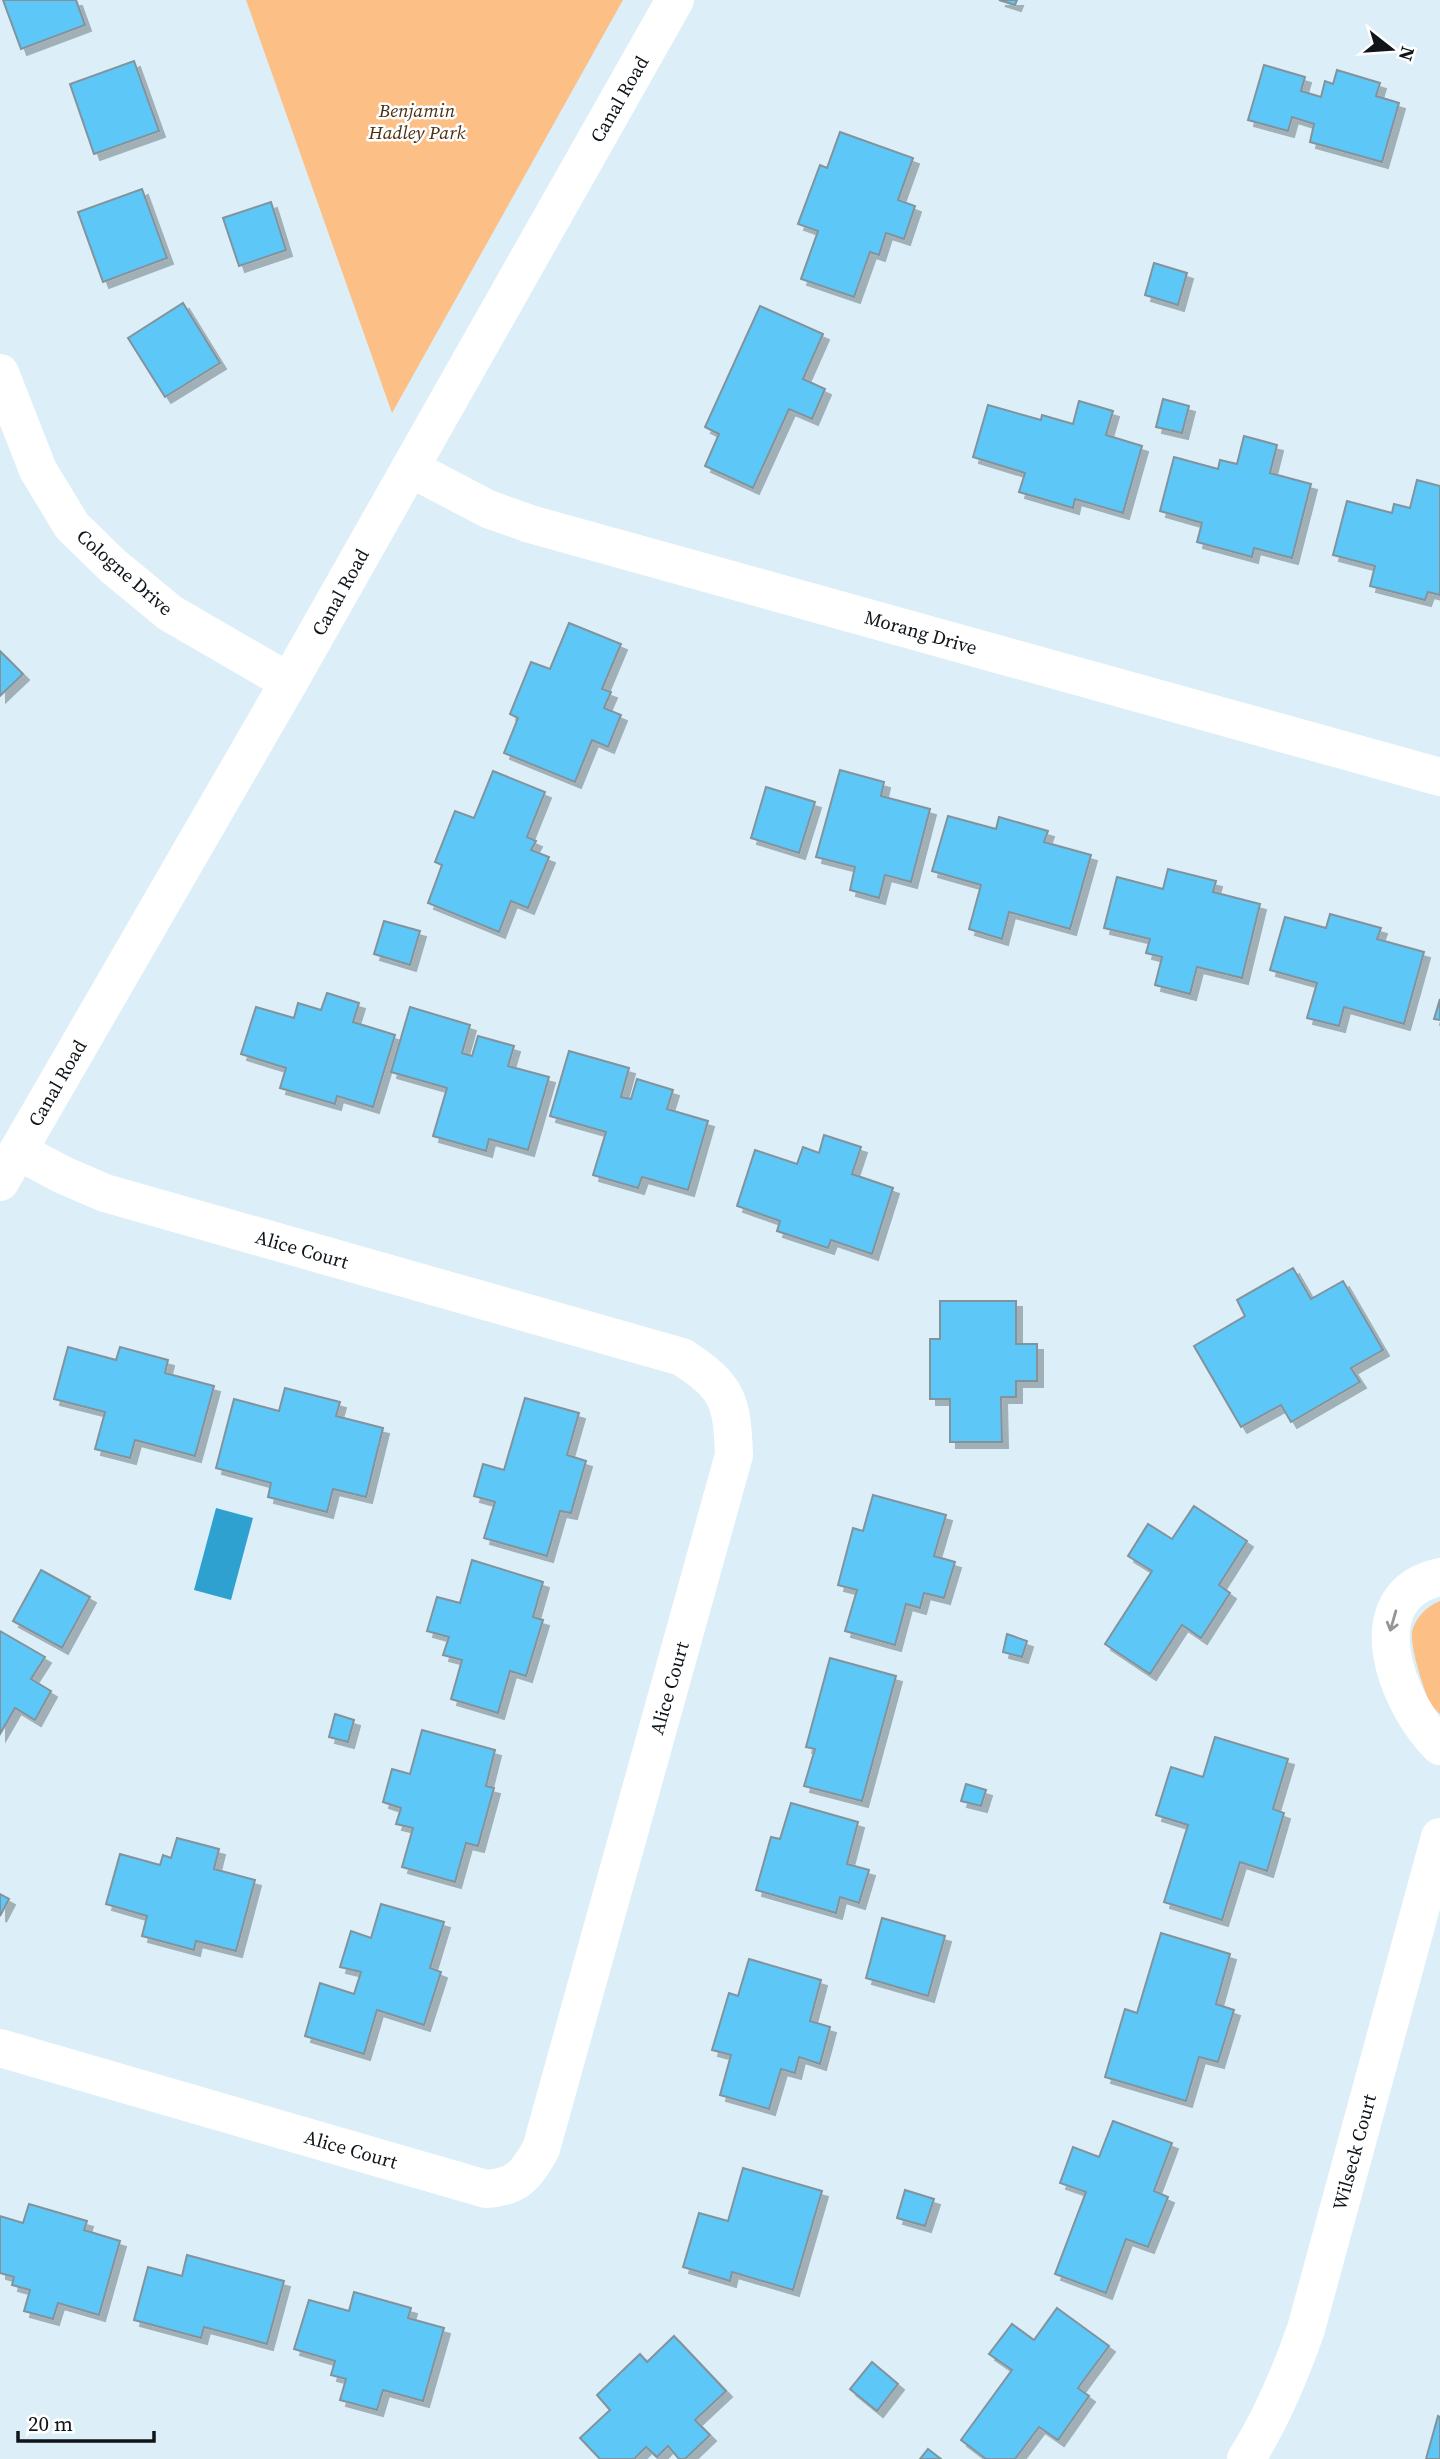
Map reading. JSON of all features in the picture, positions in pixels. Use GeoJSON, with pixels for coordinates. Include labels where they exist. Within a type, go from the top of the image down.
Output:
{"type":"FeatureCollection","features":[{"type":"Feature","properties":{"kind":"street","name":"Canal Road"},"geometry":{"type":"LineString","coordinates":[[9,1166],[289,682],[676,0]]}},
{"type":"Feature","properties":{"kind":"street","name":"Cologne Drive"},"geometry":{"type":"LineString","coordinates":[[0,373],[38,470],[72,526],[113,566],[170,613],[289,682]]}},
{"type":"Feature","properties":{"kind":"street","name":"Morang Drive"},"geometry":{"type":"LineString","coordinates":[[410,468],[488,509],[530,524],[1440,777]]}},
{"type":"Feature","properties":{"kind":"street","name":"Alice Court"},"geometry":{"type":"LineString","coordinates":[[0,2048],[486,2189],[502,2188],[518,2181],[531,2167],[541,2149],[734,1455],[733,1418],[725,1394],[708,1373],[682,1357],[105,1193],[63,1175],[9,1166]]}},
{"type":"Feature","properties":{"kind":"street"},"geometry":{"type":"LineString","coordinates":[[1440,1577],[1428,1580],[1410,1592],[1395,1610],[1390,1626],[1390,1642],[1398,1675],[1415,1717],[1433,1740],[1440,1770]]}},
{"type":"Feature","properties":{"kind":"street","name":"Wilseck Court"},"geometry":{"type":"LineString","coordinates":[[1246,2459],[1265,2429],[1283,2392],[1306,2329],[1440,1837]]}},
{"type":"Feature","properties":{"kind":"green space","name":"Benjamin Hadley Park"},"geometry":{"type":"Polygon","coordinates":[[[246,0],[623,0],[392,413],[246,0]]]}},
{"type":"Feature","properties":{"kind":"green space"},"geometry":{"type":"Polygon","coordinates":[[[1440,1601],[1440,1714],[1426,1695],[1413,1647],[1412,1632],[1426,1609],[1440,1601]]]}},
{"type":"Feature","properties":{"kind":"water"},"geometry":{"type":"Polygon","coordinates":[[[216,1508],[253,1518],[231,1600],[194,1590],[216,1508]]]}},
{"type":"Feature","properties":{"kind":"building"},"geometry":{"type":"Polygon","coordinates":[[[3,0],[76,0],[85,25],[21,49],[3,0]]]}},
{"type":"Feature","properties":{"kind":"building"},"geometry":{"type":"Polygon","coordinates":[[[999,0],[1017,0],[1015,5],[999,0]]]}},
{"type":"Feature","properties":{"kind":"building"},"geometry":{"type":"Polygon","coordinates":[[[134,61],[159,131],[94,154],[70,84],[134,61]]]}},
{"type":"Feature","properties":{"kind":"building"},"geometry":{"type":"Polygon","coordinates":[[[1264,65],[1305,77],[1301,91],[1321,97],[1325,81],[1333,84],[1337,70],[1380,83],[1376,96],[1399,103],[1382,162],[1310,142],[1314,124],[1292,117],[1288,131],[1248,120],[1264,65]]]}},
{"type":"Feature","properties":{"kind":"building"},"geometry":{"type":"Polygon","coordinates":[[[840,132],[913,158],[898,200],[915,206],[904,239],[886,233],[879,255],[870,252],[854,297],[801,279],[818,231],[798,224],[820,165],[827,168],[840,132]]]}},
{"type":"Feature","properties":{"kind":"building"},"geometry":{"type":"Polygon","coordinates":[[[142,189],[167,258],[103,282],[78,212],[142,189]]]}},
{"type":"Feature","properties":{"kind":"building"},"geometry":{"type":"Polygon","coordinates":[[[271,202],[286,250],[239,266],[223,218],[271,202]]]}},
{"type":"Feature","properties":{"kind":"building"},"geometry":{"type":"Polygon","coordinates":[[[1154,263],[1187,273],[1178,305],[1145,295],[1154,263]]]}},
{"type":"Feature","properties":{"kind":"building"},"geometry":{"type":"Polygon","coordinates":[[[183,303],[220,363],[165,397],[128,338],[183,303]]]}},
{"type":"Feature","properties":{"kind":"building"},"geometry":{"type":"Polygon","coordinates":[[[760,306],[823,334],[803,379],[825,389],[812,419],[789,409],[753,488],[705,466],[719,434],[705,427],[760,306]]]}},
{"type":"Feature","properties":{"kind":"building"},"geometry":{"type":"Polygon","coordinates":[[[1163,399],[1189,406],[1182,433],[1156,427],[1163,399]]]}},
{"type":"Feature","properties":{"kind":"building"},"geometry":{"type":"Polygon","coordinates":[[[1079,401],[1113,411],[1106,435],[1142,446],[1123,513],[1075,499],[1073,508],[1019,492],[1025,473],[973,457],[988,405],[1041,420],[1042,415],[1073,424],[1079,401]]]}},
{"type":"Feature","properties":{"kind":"building"},"geometry":{"type":"Polygon","coordinates":[[[1244,436],[1277,445],[1270,473],[1311,484],[1292,558],[1254,548],[1252,557],[1197,542],[1202,523],[1160,511],[1174,457],[1218,469],[1220,460],[1237,464],[1244,436]]]}},
{"type":"Feature","properties":{"kind":"building"},"geometry":{"type":"Polygon","coordinates":[[[1417,480],[1440,486],[1440,595],[1428,592],[1425,600],[1370,586],[1375,566],[1333,555],[1347,501],[1392,513],[1394,504],[1410,508],[1417,480]]]}},
{"type":"Feature","properties":{"kind":"building"},"geometry":{"type":"Polygon","coordinates":[[[569,623],[621,644],[602,689],[611,692],[604,708],[621,715],[608,747],[592,740],[575,782],[504,753],[518,718],[510,714],[531,662],[550,669],[569,623]]]}},
{"type":"Feature","properties":{"kind":"building"},"geometry":{"type":"Polygon","coordinates":[[[0,651],[23,674],[0,696],[0,651]]]}},
{"type":"Feature","properties":{"kind":"building"},"geometry":{"type":"Polygon","coordinates":[[[840,770],[884,782],[881,796],[930,809],[911,882],[885,875],[879,898],[850,890],[855,867],[816,857],[840,770]]]}},
{"type":"Feature","properties":{"kind":"building"},"geometry":{"type":"Polygon","coordinates":[[[493,771],[545,792],[527,837],[536,841],[531,850],[549,857],[528,908],[511,901],[499,932],[428,903],[442,865],[435,862],[455,811],[474,818],[493,771]]]}},
{"type":"Feature","properties":{"kind":"building"},"geometry":{"type":"Polygon","coordinates":[[[766,787],[815,802],[799,853],[751,838],[766,787]]]}},
{"type":"Feature","properties":{"kind":"building"},"geometry":{"type":"Polygon","coordinates":[[[948,816],[996,829],[999,817],[1048,831],[1044,842],[1091,855],[1070,929],[1009,912],[1002,939],[969,929],[981,885],[932,871],[948,816]]]}},
{"type":"Feature","properties":{"kind":"building"},"geometry":{"type":"Polygon","coordinates":[[[1168,869],[1216,881],[1213,892],[1260,904],[1242,978],[1197,967],[1190,994],[1155,985],[1162,957],[1146,953],[1150,939],[1104,928],[1117,877],[1163,889],[1168,869]]]}},
{"type":"Feature","properties":{"kind":"building"},"geometry":{"type":"Polygon","coordinates":[[[1330,914],[1381,928],[1377,939],[1424,952],[1404,1024],[1344,1007],[1339,1026],[1307,1018],[1317,983],[1270,970],[1285,917],[1326,928],[1330,914]]]}},
{"type":"Feature","properties":{"kind":"building"},"geometry":{"type":"Polygon","coordinates":[[[384,921],[420,931],[410,965],[374,954],[384,921]]]}},
{"type":"Feature","properties":{"kind":"building"},"geometry":{"type":"Polygon","coordinates":[[[327,993],[359,1003],[353,1022],[395,1035],[373,1107],[337,1096],[335,1104],[280,1088],[286,1068],[241,1054],[256,1007],[294,1018],[298,1003],[321,1010],[327,993]]]}},
{"type":"Feature","properties":{"kind":"building"},"geometry":{"type":"Polygon","coordinates":[[[1440,999],[1440,1020],[1434,1019],[1440,999]]]}},
{"type":"Feature","properties":{"kind":"building"},"geometry":{"type":"Polygon","coordinates":[[[410,1007],[470,1025],[462,1053],[472,1056],[478,1036],[514,1046],[508,1066],[549,1077],[528,1150],[489,1139],[486,1151],[433,1136],[447,1088],[391,1072],[410,1007]]]}},
{"type":"Feature","properties":{"kind":"building"},"geometry":{"type":"Polygon","coordinates":[[[569,1051],[629,1068],[621,1097],[631,1099],[637,1079],[673,1090],[667,1109],[708,1121],[688,1190],[642,1177],[638,1188],[593,1175],[606,1132],[550,1116],[569,1051]]]}},
{"type":"Feature","properties":{"kind":"building"},"geometry":{"type":"Polygon","coordinates":[[[824,1135],[861,1147],[852,1174],[893,1188],[872,1254],[831,1240],[828,1248],[777,1231],[780,1221],[737,1206],[755,1150],[797,1164],[803,1147],[819,1153],[824,1135]]]}},
{"type":"Feature","properties":{"kind":"building"},"geometry":{"type":"Polygon","coordinates":[[[1293,1268],[1311,1299],[1343,1281],[1383,1350],[1351,1368],[1360,1382],[1291,1422],[1281,1405],[1241,1427],[1194,1346],[1245,1316],[1237,1300],[1293,1268]]]}},
{"type":"Feature","properties":{"kind":"building"},"geometry":{"type":"Polygon","coordinates":[[[940,1301],[1016,1301],[1016,1344],[1037,1344],[1037,1381],[1016,1381],[1016,1397],[1001,1397],[1002,1442],[950,1442],[950,1399],[930,1399],[930,1339],[940,1339],[940,1301]]]}},
{"type":"Feature","properties":{"kind":"building"},"geometry":{"type":"Polygon","coordinates":[[[68,1347],[116,1360],[120,1347],[168,1360],[165,1373],[214,1386],[195,1456],[135,1440],[130,1458],[95,1449],[105,1412],[54,1399],[68,1347]]]}},
{"type":"Feature","properties":{"kind":"building"},"geometry":{"type":"Polygon","coordinates":[[[285,1388],[340,1402],[336,1416],[383,1428],[366,1497],[333,1489],[327,1512],[268,1497],[271,1483],[216,1468],[234,1399],[279,1411],[285,1388]]]}},
{"type":"Feature","properties":{"kind":"building"},"geometry":{"type":"Polygon","coordinates":[[[525,1398],[579,1413],[567,1455],[586,1461],[571,1513],[560,1511],[547,1556],[484,1538],[495,1502],[474,1496],[483,1464],[504,1470],[525,1398]]]}},
{"type":"Feature","properties":{"kind":"building"},"geometry":{"type":"Polygon","coordinates":[[[873,1495],[946,1515],[934,1556],[955,1562],[944,1598],[924,1593],[920,1608],[906,1604],[895,1645],[845,1631],[857,1590],[838,1585],[853,1528],[863,1531],[873,1495]]]}},
{"type":"Feature","properties":{"kind":"building"},"geometry":{"type":"Polygon","coordinates":[[[1194,1506],[1247,1541],[1219,1585],[1230,1593],[1201,1638],[1182,1625],[1150,1674],[1105,1644],[1152,1571],[1128,1556],[1148,1524],[1172,1539],[1194,1506]]]}},
{"type":"Feature","properties":{"kind":"building"},"geometry":{"type":"Polygon","coordinates":[[[472,1560],[543,1582],[533,1617],[543,1620],[526,1676],[510,1671],[498,1713],[451,1699],[462,1660],[443,1655],[449,1637],[427,1631],[437,1597],[460,1603],[472,1560]]]}},
{"type":"Feature","properties":{"kind":"building"},"geometry":{"type":"Polygon","coordinates":[[[41,1570],[90,1597],[62,1648],[13,1621],[41,1570]]]}},
{"type":"Feature","properties":{"kind":"building"},"geometry":{"type":"Polygon","coordinates":[[[0,1631],[45,1657],[31,1679],[51,1691],[35,1720],[15,1708],[0,1734],[0,1631]]]}},
{"type":"Feature","properties":{"kind":"building"},"geometry":{"type":"Polygon","coordinates":[[[1007,1634],[1027,1641],[1022,1657],[1003,1652],[1007,1634]]]}},
{"type":"Feature","properties":{"kind":"building"},"geometry":{"type":"Polygon","coordinates":[[[830,1658],[896,1676],[862,1801],[804,1786],[815,1749],[806,1747],[830,1658]]]}},
{"type":"Feature","properties":{"kind":"building"},"geometry":{"type":"Polygon","coordinates":[[[335,1714],[354,1720],[348,1742],[329,1737],[335,1714]]]}},
{"type":"Feature","properties":{"kind":"building"},"geometry":{"type":"Polygon","coordinates":[[[422,1730],[495,1750],[486,1786],[494,1788],[478,1846],[466,1843],[455,1882],[402,1867],[413,1828],[396,1824],[401,1808],[383,1802],[392,1769],[410,1774],[422,1730]]]}},
{"type":"Feature","properties":{"kind":"building"},"geometry":{"type":"Polygon","coordinates":[[[1215,1737],[1288,1759],[1273,1809],[1284,1813],[1267,1871],[1240,1862],[1222,1920],[1164,1902],[1188,1825],[1156,1815],[1171,1767],[1203,1777],[1215,1737]]]}},
{"type":"Feature","properties":{"kind":"building"},"geometry":{"type":"Polygon","coordinates":[[[966,1784],[986,1790],[981,1806],[961,1801],[966,1784]]]}},
{"type":"Feature","properties":{"kind":"building"},"geometry":{"type":"Polygon","coordinates":[[[791,1803],[858,1822],[847,1864],[869,1870],[859,1903],[840,1897],[836,1913],[756,1890],[771,1837],[780,1839],[791,1803]]]}},
{"type":"Feature","properties":{"kind":"building"},"geometry":{"type":"Polygon","coordinates":[[[177,1838],[219,1849],[214,1869],[255,1880],[236,1951],[196,1941],[194,1950],[142,1936],[147,1916],[106,1904],[120,1854],[160,1865],[163,1855],[171,1858],[177,1838]]]}},
{"type":"Feature","properties":{"kind":"building"},"geometry":{"type":"Polygon","coordinates":[[[0,1894],[9,1899],[0,1916],[0,1894]]]}},
{"type":"Feature","properties":{"kind":"building"},"geometry":{"type":"Polygon","coordinates":[[[381,1904],[444,1922],[430,1968],[441,1972],[424,2025],[377,2010],[364,2054],[305,2036],[320,1983],[354,1994],[361,1972],[340,1967],[351,1931],[371,1938],[381,1904]]]}},
{"type":"Feature","properties":{"kind":"building"},"geometry":{"type":"Polygon","coordinates":[[[882,1918],[945,1936],[928,1996],[866,1978],[882,1918]]]}},
{"type":"Feature","properties":{"kind":"building"},"geometry":{"type":"Polygon","coordinates":[[[1161,1933],[1230,1954],[1216,2004],[1234,2010],[1218,2062],[1199,2057],[1186,2101],[1105,2077],[1125,2009],[1137,2013],[1161,1933]]]}},
{"type":"Feature","properties":{"kind":"building"},"geometry":{"type":"Polygon","coordinates":[[[749,1959],[821,1980],[810,2021],[830,2027],[820,2064],[799,2057],[795,2073],[781,2069],[769,2109],[720,2095],[731,2055],[712,2050],[729,1993],[738,1996],[749,1959]]]}},
{"type":"Feature","properties":{"kind":"building"},"geometry":{"type":"Polygon","coordinates":[[[1113,2121],[1172,2143],[1154,2191],[1168,2197],[1148,2247],[1126,2239],[1106,2293],[1055,2274],[1086,2192],[1060,2183],[1073,2147],[1099,2157],[1113,2121]]]}},
{"type":"Feature","properties":{"kind":"building"},"geometry":{"type":"Polygon","coordinates":[[[743,2168],[822,2191],[793,2290],[732,2272],[730,2281],[683,2267],[699,2213],[728,2221],[743,2168]]]}},
{"type":"Feature","properties":{"kind":"building"},"geometry":{"type":"Polygon","coordinates":[[[905,2190],[934,2199],[925,2226],[897,2218],[905,2190]]]}},
{"type":"Feature","properties":{"kind":"building"},"geometry":{"type":"Polygon","coordinates":[[[29,2204],[87,2221],[84,2230],[120,2241],[99,2315],[58,2303],[53,2319],[24,2311],[30,2290],[12,2285],[14,2277],[0,2273],[0,2216],[23,2223],[29,2204]]]}},
{"type":"Feature","properties":{"kind":"building"},"geometry":{"type":"Polygon","coordinates":[[[187,2255],[284,2281],[267,2344],[204,2327],[201,2338],[134,2320],[148,2267],[182,2276],[187,2255]]]}},
{"type":"Feature","properties":{"kind":"building"},"geometry":{"type":"Polygon","coordinates":[[[354,2292],[411,2308],[408,2318],[444,2328],[423,2401],[383,2390],[377,2410],[340,2400],[346,2379],[331,2375],[335,2361],[294,2349],[309,2300],[349,2311],[354,2292]]]}},
{"type":"Feature","properties":{"kind":"building"},"geometry":{"type":"Polygon","coordinates":[[[1057,2308],[1109,2346],[1078,2388],[1089,2396],[1058,2440],[1039,2427],[1015,2459],[986,2459],[961,2440],[1012,2370],[989,2354],[1012,2324],[1034,2340],[1057,2308]]]}},
{"type":"Feature","properties":{"kind":"building"},"geometry":{"type":"Polygon","coordinates":[[[674,2336],[726,2391],[695,2420],[710,2435],[685,2459],[679,2459],[668,2446],[657,2457],[646,2447],[634,2459],[600,2459],[580,2438],[610,2410],[597,2395],[640,2354],[647,2362],[674,2336]]]}},
{"type":"Feature","properties":{"kind":"building"},"geometry":{"type":"Polygon","coordinates":[[[872,2362],[898,2384],[877,2411],[850,2389],[872,2362]]]}},
{"type":"Feature","properties":{"kind":"building"},"geometry":{"type":"Polygon","coordinates":[[[1438,2416],[1440,2459],[1426,2459],[1438,2416]]]}},
{"type":"Feature","properties":{"kind":"building"},"geometry":{"type":"Polygon","coordinates":[[[928,2449],[941,2459],[920,2459],[928,2449]]]}}]}
